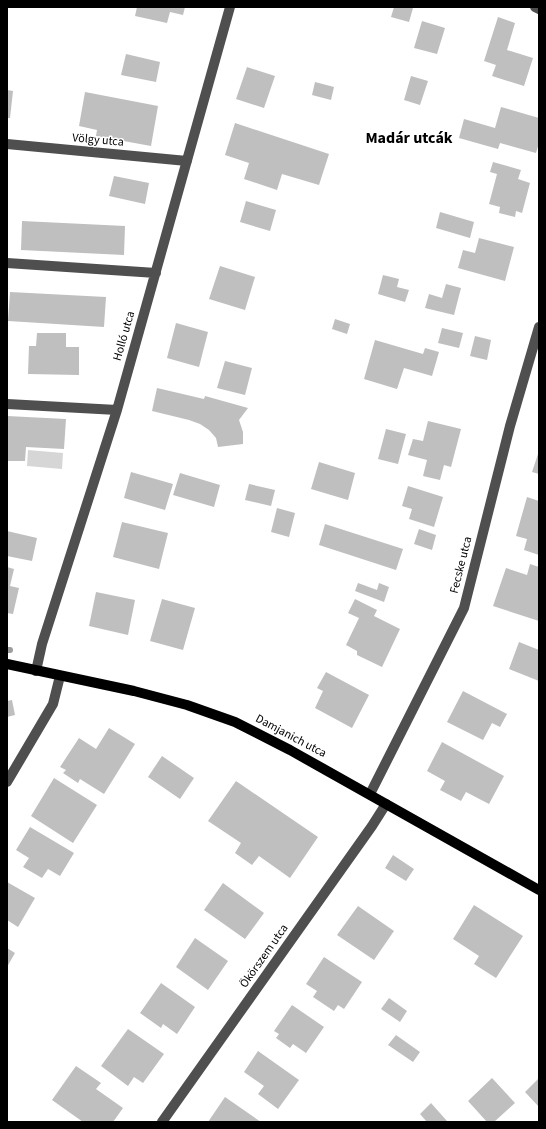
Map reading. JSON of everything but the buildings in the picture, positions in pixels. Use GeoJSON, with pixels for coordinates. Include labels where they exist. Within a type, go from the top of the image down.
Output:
{"type":"FeatureCollection","features":[{"type":"Feature","properties":{"kind":"main road","name":"Damjanich utca"},"geometry":{"type":"LineString","coordinates":[[7,664],[134,691],[187,705],[235,722],[370,794],[539,890]]}},
{"type":"Feature","properties":{"kind":"street","name":"Holló utca"},"geometry":{"type":"LineString","coordinates":[[36,671],[42,644],[117,410],[230,7]]}},
{"type":"Feature","properties":{"kind":"street"},"geometry":{"type":"LineString","coordinates":[[535,7],[539,9]]}},
{"type":"Feature","properties":{"kind":"street","name":"Völgy utca"},"geometry":{"type":"LineString","coordinates":[[7,144],[187,161]]}},
{"type":"Feature","properties":{"kind":"street"},"geometry":{"type":"LineString","coordinates":[[7,263],[156,273]]}},
{"type":"Feature","properties":{"kind":"street","name":"Fecske utca"},"geometry":{"type":"LineString","coordinates":[[370,794],[464,608],[510,426],[539,327]]}},
{"type":"Feature","properties":{"kind":"street"},"geometry":{"type":"LineString","coordinates":[[7,404],[117,410]]}},
{"type":"Feature","properties":{"kind":"street"},"geometry":{"type":"LineString","coordinates":[[7,782],[53,704],[60,676]]}},
{"type":"Feature","properties":{"kind":"street","name":"Ökörszem utca"},"geometry":{"type":"LineString","coordinates":[[162,1122],[368,832],[386,804]]}},
{"type":"Feature","properties":{"kind":"shaded area"},"geometry":{"type":"Polygon","coordinates":[[[28,450],[63,453],[62,469],[27,466],[28,450]]]}},
{"type":"Feature","properties":{"kind":"district","name":"Madár utcák"},"geometry":{"type":"Point","coordinates":[409,138]}}]}
